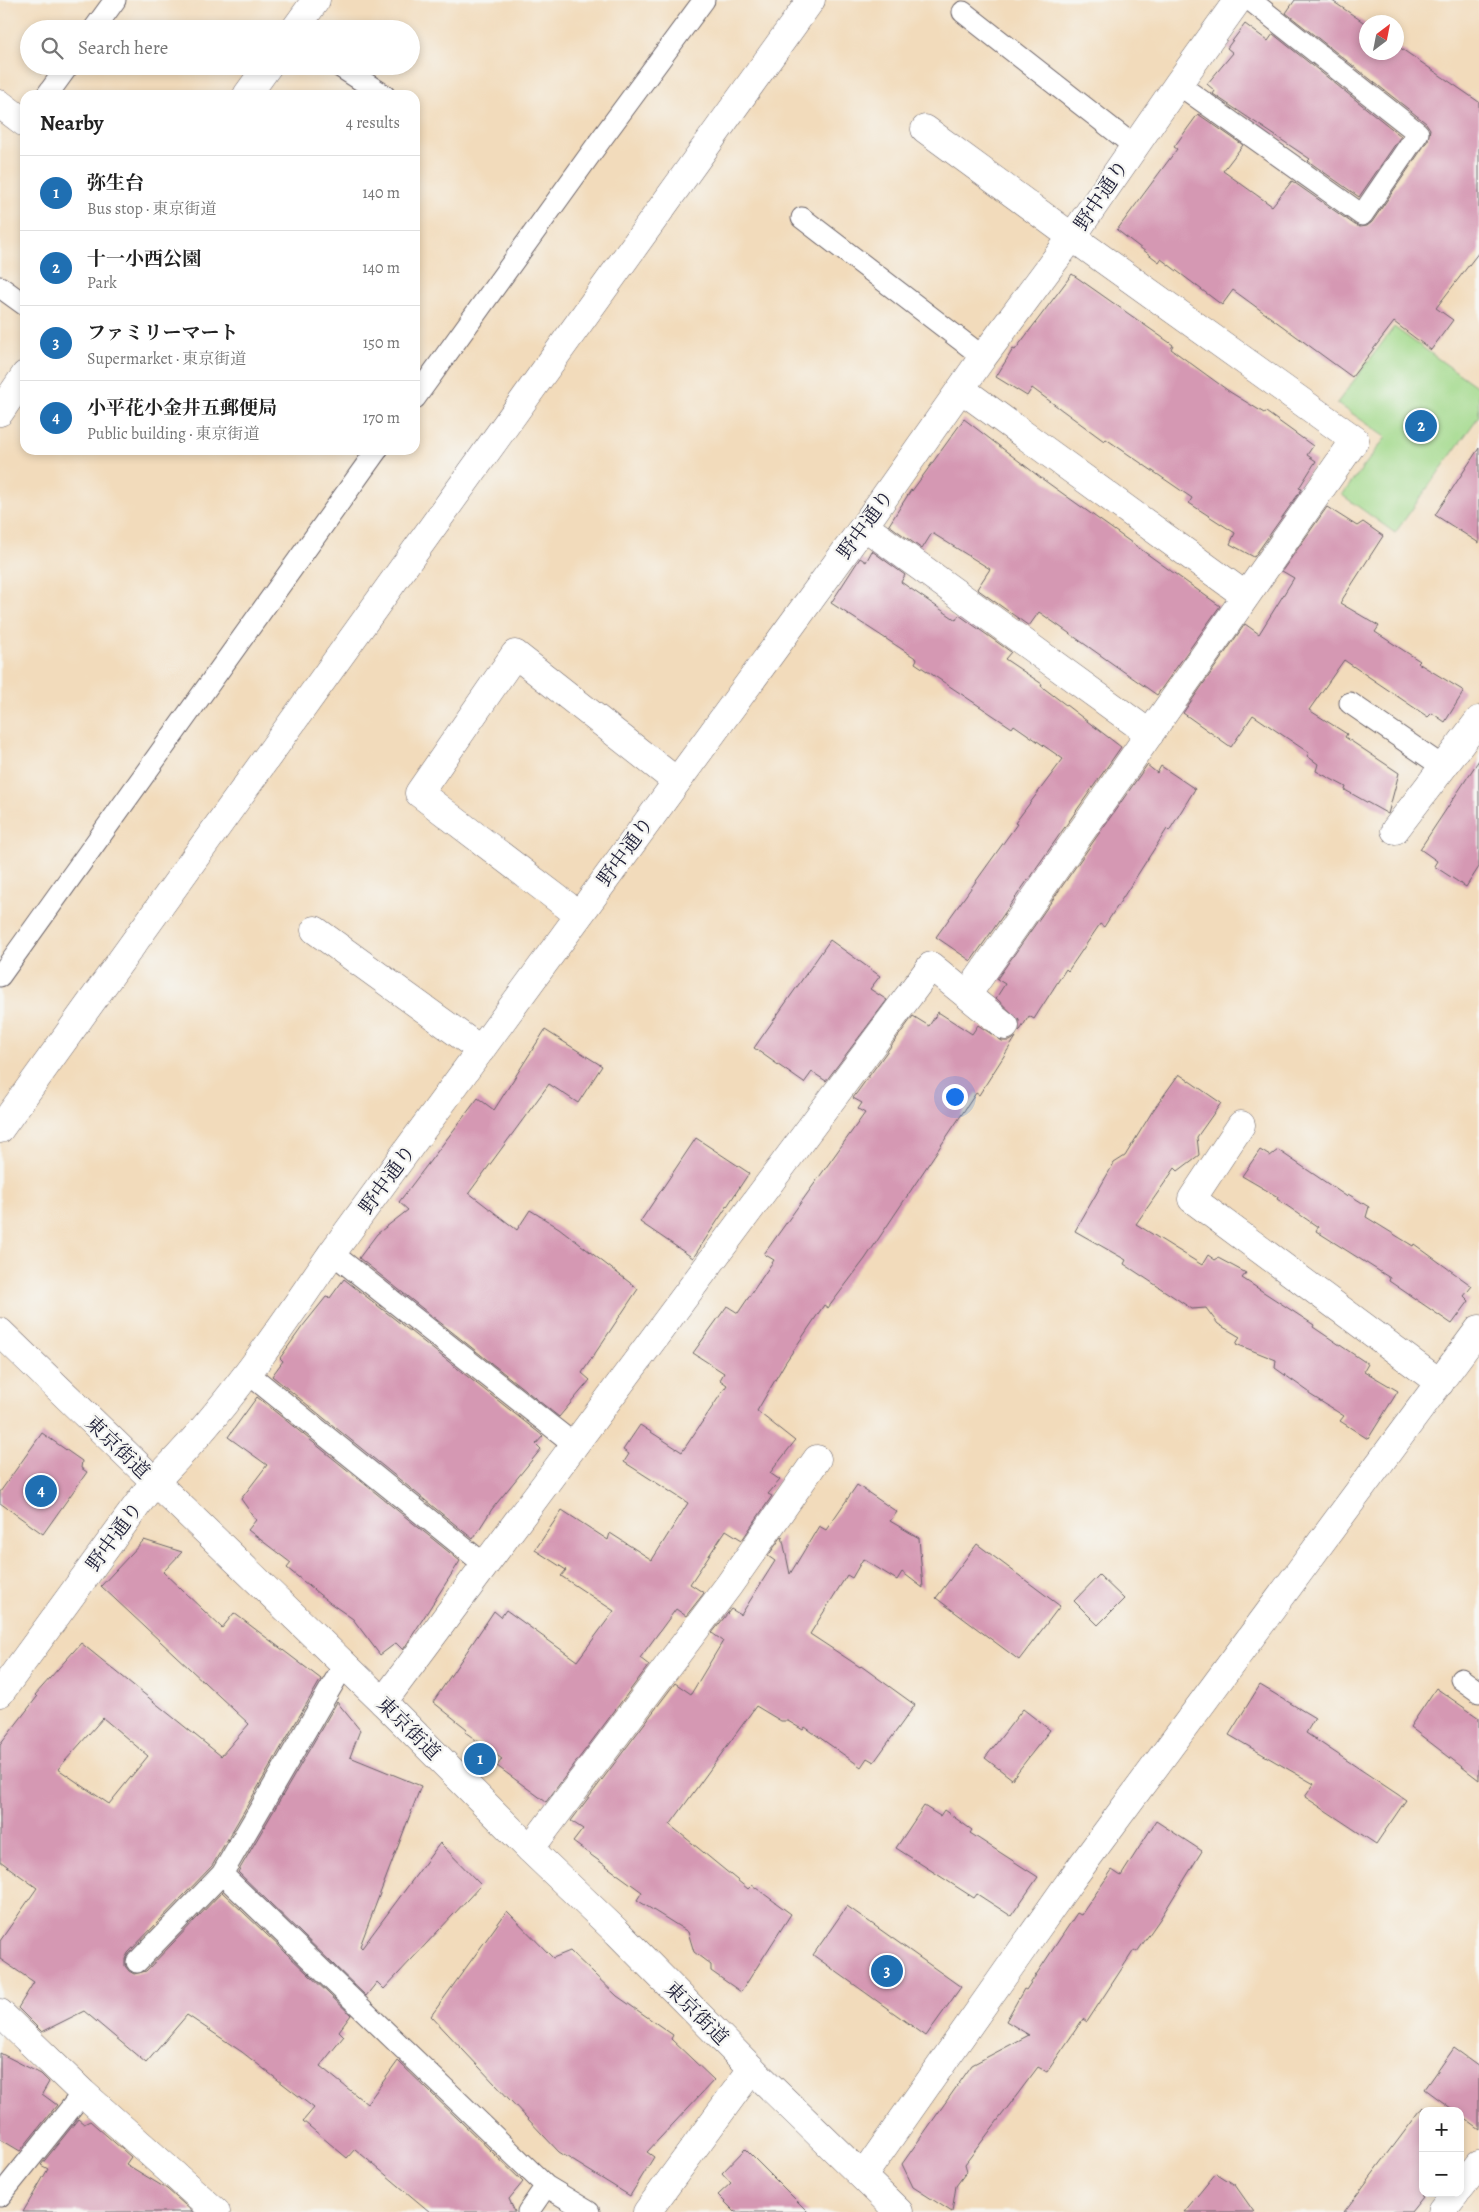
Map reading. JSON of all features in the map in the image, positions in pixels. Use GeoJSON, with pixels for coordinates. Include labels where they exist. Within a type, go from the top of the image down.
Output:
{"type":"FeatureCollection","features":[{"type":"Feature","properties":{"kind":"street"},"geometry":{"type":"LineString","coordinates":[[302,20],[316,0]]}},
{"type":"Feature","properties":{"kind":"street"},"geometry":{"type":"LineString","coordinates":[[0,1129],[811,0]]}},
{"type":"Feature","properties":{"kind":"street","name":"野中通り"},"geometry":{"type":"LineString","coordinates":[[0,1693],[154,1482],[180,1456],[249,1374],[332,1253],[864,526],[983,357],[1072,237],[1238,0]]}},
{"type":"Feature","properties":{"kind":"street"},"geometry":{"type":"LineString","coordinates":[[251,90],[261,75]]}},
{"type":"Feature","properties":{"kind":"street"},"geometry":{"type":"LineString","coordinates":[[0,104],[20,119]]}},
{"type":"Feature","properties":{"kind":"street"},"geometry":{"type":"LineString","coordinates":[[925,129],[1355,440],[967,995]]}},
{"type":"Feature","properties":{"kind":"street"},"geometry":{"type":"LineString","coordinates":[[0,412],[20,382]]}},
{"type":"Feature","properties":{"kind":"street"},"geometry":{"type":"LineString","coordinates":[[961,389],[1246,596]]}},
{"type":"Feature","properties":{"kind":"street"},"geometry":{"type":"LineString","coordinates":[[864,526],[1150,734]]}},
{"type":"Feature","properties":{"kind":"street"},"geometry":{"type":"LineString","coordinates":[[579,915],[419,793],[515,654],[676,782]]}},
{"type":"Feature","properties":{"kind":"street"},"geometry":{"type":"LineString","coordinates":[[1395,830],[1479,720]]}},
{"type":"Feature","properties":{"kind":"street"},"geometry":{"type":"LineString","coordinates":[[315,930],[481,1050]]}},
{"type":"Feature","properties":{"kind":"street"},"geometry":{"type":"LineString","coordinates":[[383,1702],[931,966],[1005,1026]]}},
{"type":"Feature","properties":{"kind":"street"},"geometry":{"type":"LineString","coordinates":[[1241,1125],[1192,1199],[1440,1383]]}},
{"type":"Feature","properties":{"kind":"street"},"geometry":{"type":"LineString","coordinates":[[863,2176],[1071,1880],[1479,1329]]}},
{"type":"Feature","properties":{"kind":"street","name":"東京街道"},"geometry":{"type":"LineString","coordinates":[[0,1332],[383,1702],[530,1849],[617,1932],[752,2069],[899,2212]]}},
{"type":"Feature","properties":{"kind":"street"},"geometry":{"type":"LineString","coordinates":[[530,1849],[729,1585],[817,1459]]}},
{"type":"Feature","properties":{"kind":"street"},"geometry":{"type":"LineString","coordinates":[[0,2013],[83,2093],[212,2211]]}},
{"type":"Feature","properties":{"kind":"street"},"geometry":{"type":"LineString","coordinates":[[646,2212],[752,2069]]}},
{"type":"Feature","properties":{"kind":"street"},"geometry":{"type":"LineString","coordinates":[[1464,2183],[1479,2164]]}},
{"type":"Feature","properties":{"kind":"street"},"geometry":{"type":"LineString","coordinates":[[1441,2212],[1453,2197]]}},
{"type":"Feature","properties":{"kind":"lane"},"geometry":{"type":"LineString","coordinates":[[101,20],[115,0]]}},
{"type":"Feature","properties":{"kind":"lane"},"geometry":{"type":"LineString","coordinates":[[420,391],[607,130],[704,0]]}},
{"type":"Feature","properties":{"kind":"lane"},"geometry":{"type":"LineString","coordinates":[[1178,84],[1362,215],[1418,133],[1250,0]]}},
{"type":"Feature","properties":{"kind":"lane"},"geometry":{"type":"LineString","coordinates":[[963,12],[1134,146]]}},
{"type":"Feature","properties":{"kind":"lane"},"geometry":{"type":"LineString","coordinates":[[51,90],[61,75]]}},
{"type":"Feature","properties":{"kind":"lane"},"geometry":{"type":"LineString","coordinates":[[353,75],[376,90]]}},
{"type":"Feature","properties":{"kind":"lane"},"geometry":{"type":"LineString","coordinates":[[802,218],[983,357]]}},
{"type":"Feature","properties":{"kind":"lane"},"geometry":{"type":"LineString","coordinates":[[0,287],[20,301]]}},
{"type":"Feature","properties":{"kind":"lane"},"geometry":{"type":"LineString","coordinates":[[0,976],[373,455]]}},
{"type":"Feature","properties":{"kind":"lane"},"geometry":{"type":"LineString","coordinates":[[1350,702],[1442,767]]}},
{"type":"Feature","properties":{"kind":"lane"},"geometry":{"type":"LineString","coordinates":[[332,1253],[574,1445]]}},
{"type":"Feature","properties":{"kind":"lane"},"geometry":{"type":"LineString","coordinates":[[249,1374],[485,1565]]}},
{"type":"Feature","properties":{"kind":"lane"},"geometry":{"type":"LineString","coordinates":[[137,1962],[222,1874],[344,1664]]}},
{"type":"Feature","properties":{"kind":"lane"},"geometry":{"type":"LineString","coordinates":[[1461,1678],[1479,1692]]}},
{"type":"Feature","properties":{"kind":"lane"},"geometry":{"type":"LineString","coordinates":[[222,1874],[546,2186],[589,2212]]}},
{"type":"Feature","properties":{"kind":"lane"},"geometry":{"type":"LineString","coordinates":[[0,2196],[83,2093]]}},
{"type":"Feature","properties":{"kind":"lane"},"geometry":{"type":"LineString","coordinates":[[528,2212],[546,2186]]}},
{"type":"Feature","properties":{"kind":"green space"},"geometry":{"type":"Polygon","coordinates":[[[1394,327],[1479,388],[1479,416],[1395,533],[1342,495],[1386,437],[1337,403],[1394,327]]]}},
{"type":"Feature","properties":{"kind":"building"},"geometry":{"type":"Polygon","coordinates":[[[1295,0],[1331,0],[1359,19],[1359,60],[1404,60],[1404,50],[1479,102],[1479,252],[1436,308],[1453,320],[1431,350],[1394,322],[1352,377],[1233,290],[1222,305],[1161,259],[1159,262],[1117,230],[1177,149],[1174,147],[1198,114],[1243,145],[1223,171],[1272,206],[1292,181],[1355,225],[1360,227],[1367,226],[1372,222],[1428,140],[1430,129],[1426,123],[1286,13],[1295,0]]]}},
{"type":"Feature","properties":{"kind":"building"},"geometry":{"type":"Polygon","coordinates":[[[1245,24],[1268,41],[1273,34],[1401,136],[1359,197],[1308,161],[1310,159],[1213,94],[1215,91],[1207,84],[1233,53],[1227,48],[1245,24]]]}},
{"type":"Feature","properties":{"kind":"building"},"geometry":{"type":"Polygon","coordinates":[[[1072,274],[1173,345],[1171,349],[1230,392],[1264,413],[1266,412],[1313,446],[1307,455],[1316,461],[1299,488],[1302,489],[1254,557],[1230,544],[1235,533],[1189,503],[1192,498],[1106,439],[1104,441],[1032,388],[1027,396],[996,377],[1013,349],[1015,350],[1072,274]]]}},
{"type":"Feature","properties":{"kind":"building"},"geometry":{"type":"Polygon","coordinates":[[[964,419],[1041,478],[1220,606],[1157,695],[1039,612],[1029,626],[977,589],[990,569],[932,533],[922,549],[889,525],[911,490],[964,419]]]}},
{"type":"Feature","properties":{"kind":"building"},"geometry":{"type":"Polygon","coordinates":[[[1479,448],[1479,543],[1435,515],[1479,448]]]}},
{"type":"Feature","properties":{"kind":"building"},"geometry":{"type":"Polygon","coordinates":[[[1327,507],[1357,526],[1363,522],[1383,536],[1340,603],[1379,626],[1375,632],[1420,661],[1418,663],[1464,691],[1445,722],[1432,713],[1428,717],[1344,660],[1309,710],[1347,734],[1345,737],[1399,773],[1388,814],[1345,790],[1346,787],[1316,771],[1318,764],[1307,756],[1309,753],[1253,715],[1231,747],[1183,713],[1245,624],[1259,634],[1294,578],[1282,571],[1327,507]]]}},
{"type":"Feature","properties":{"kind":"building"},"geometry":{"type":"Polygon","coordinates":[[[872,551],[905,575],[901,582],[956,620],[959,615],[1011,652],[1005,659],[1042,684],[1041,686],[1121,747],[971,961],[936,937],[1017,824],[1015,823],[1063,759],[1014,725],[1012,728],[915,663],[917,659],[831,603],[860,558],[866,562],[872,551]]]}},
{"type":"Feature","properties":{"kind":"building"},"geometry":{"type":"Polygon","coordinates":[[[1479,760],[1479,867],[1466,887],[1434,866],[1437,861],[1420,849],[1479,760]]]}},
{"type":"Feature","properties":{"kind":"building"},"geometry":{"type":"Polygon","coordinates":[[[1147,765],[1157,773],[1161,766],[1195,789],[1104,927],[1100,924],[1068,971],[1066,969],[1034,1019],[1029,1016],[1019,1032],[1019,1020],[996,998],[1005,984],[997,979],[1147,765]]]}},
{"type":"Feature","properties":{"kind":"building"},"geometry":{"type":"Polygon","coordinates":[[[830,940],[880,976],[870,989],[887,1000],[826,1081],[812,1072],[804,1083],[754,1048],[830,940]]]}},
{"type":"Feature","properties":{"kind":"building"},"geometry":{"type":"Polygon","coordinates":[[[938,1012],[972,1034],[978,1025],[1002,1041],[1010,1041],[1016,1037],[979,1095],[976,1093],[865,1259],[828,1308],[824,1305],[785,1363],[757,1411],[795,1441],[770,1473],[780,1480],[768,1494],[772,1496],[742,1540],[726,1530],[690,1584],[704,1593],[686,1616],[676,1609],[640,1658],[649,1665],[546,1802],[497,1766],[502,1759],[465,1732],[467,1729],[433,1702],[494,1611],[501,1617],[506,1610],[577,1661],[614,1611],[561,1576],[566,1570],[535,1550],[562,1510],[608,1540],[610,1533],[652,1560],[688,1503],[624,1462],[629,1454],[623,1450],[640,1425],[682,1452],[727,1385],[720,1380],[724,1373],[693,1353],[727,1306],[738,1313],[774,1260],[764,1254],[865,1113],[858,1109],[862,1103],[853,1098],[913,1016],[929,1026],[938,1012]]]}},
{"type":"Feature","properties":{"kind":"building"},"geometry":{"type":"Polygon","coordinates":[[[545,1030],[602,1066],[578,1103],[549,1084],[469,1193],[517,1230],[530,1210],[559,1228],[638,1289],[582,1373],[590,1380],[559,1417],[359,1258],[377,1234],[408,1210],[399,1202],[478,1098],[494,1110],[545,1030]]]}},
{"type":"Feature","properties":{"kind":"building"},"geometry":{"type":"Polygon","coordinates":[[[1179,1074],[1221,1103],[1197,1137],[1199,1155],[1178,1171],[1175,1168],[1136,1224],[1202,1265],[1208,1255],[1215,1260],[1218,1258],[1246,1273],[1242,1278],[1314,1325],[1313,1327],[1368,1364],[1364,1371],[1398,1391],[1368,1439],[1340,1421],[1344,1416],[1309,1394],[1309,1392],[1275,1368],[1276,1360],[1236,1344],[1240,1337],[1218,1324],[1206,1308],[1192,1309],[1124,1264],[1126,1260],[1075,1231],[1114,1163],[1125,1156],[1152,1112],[1179,1074]]]}},
{"type":"Feature","properties":{"kind":"building"},"geometry":{"type":"Polygon","coordinates":[[[696,1138],[749,1173],[693,1258],[640,1222],[696,1138]]]}},
{"type":"Feature","properties":{"kind":"building"},"geometry":{"type":"Polygon","coordinates":[[[1260,1150],[1270,1156],[1278,1150],[1346,1196],[1348,1194],[1369,1207],[1366,1217],[1413,1246],[1414,1244],[1472,1286],[1464,1296],[1469,1301],[1452,1324],[1389,1281],[1390,1278],[1316,1231],[1318,1227],[1277,1199],[1278,1197],[1242,1176],[1260,1150]]]}},
{"type":"Feature","properties":{"kind":"building"},"geometry":{"type":"Polygon","coordinates":[[[344,1279],[543,1436],[536,1444],[541,1449],[492,1509],[473,1539],[272,1376],[283,1361],[280,1358],[302,1327],[326,1297],[330,1298],[344,1279]]]}},
{"type":"Feature","properties":{"kind":"building"},"geometry":{"type":"Polygon","coordinates":[[[257,1397],[460,1561],[403,1650],[396,1643],[380,1655],[353,1619],[287,1568],[291,1563],[248,1530],[256,1520],[241,1499],[267,1465],[228,1437],[257,1397]]]}},
{"type":"Feature","properties":{"kind":"building"},"geometry":{"type":"Polygon","coordinates":[[[42,1433],[82,1461],[81,1468],[87,1472],[43,1534],[0,1503],[0,1492],[42,1433]]]}},
{"type":"Feature","properties":{"kind":"building"},"geometry":{"type":"Polygon","coordinates":[[[857,1485],[897,1512],[890,1521],[919,1538],[923,1588],[902,1572],[897,1580],[863,1559],[852,1578],[847,1575],[810,1634],[861,1666],[915,1705],[874,1762],[867,1758],[861,1767],[805,1727],[803,1730],[788,1721],[781,1721],[756,1706],[670,1825],[748,1889],[752,1885],[791,1914],[741,1992],[711,1971],[711,1965],[694,1952],[688,1932],[637,1900],[642,1892],[573,1842],[583,1829],[571,1821],[675,1683],[691,1694],[723,1641],[712,1633],[731,1609],[741,1615],[775,1561],[768,1556],[782,1536],[790,1574],[819,1526],[826,1530],[857,1485]]]}},
{"type":"Feature","properties":{"kind":"building"},"geometry":{"type":"Polygon","coordinates":[[[144,1540],[182,1552],[163,1572],[222,1628],[234,1613],[321,1679],[212,1866],[128,1953],[125,1959],[125,1966],[134,1974],[146,1971],[222,1892],[351,2015],[339,2031],[344,2036],[320,2066],[367,2104],[398,2061],[523,2182],[509,2199],[515,2212],[430,2212],[355,2149],[347,2158],[303,2121],[314,2108],[242,2052],[187,2015],[146,2063],[84,2011],[42,2032],[18,2008],[34,1982],[0,1959],[0,1941],[37,1888],[0,1861],[0,1745],[37,1697],[35,1695],[81,1643],[221,1756],[249,1724],[101,1586],[144,1540]],[[103,1718],[58,1769],[109,1804],[148,1756],[103,1718]]]}},
{"type":"Feature","properties":{"kind":"building"},"geometry":{"type":"Polygon","coordinates":[[[977,1544],[1060,1606],[1019,1660],[936,1598],[977,1544]]]}},
{"type":"Feature","properties":{"kind":"building"},"geometry":{"type":"Polygon","coordinates":[[[1099,1575],[1124,1599],[1098,1625],[1074,1601],[1099,1575]]]}},
{"type":"Feature","properties":{"kind":"building"},"geometry":{"type":"Polygon","coordinates":[[[1260,1685],[1315,1718],[1306,1733],[1406,1800],[1376,1844],[1305,1797],[1314,1784],[1229,1735],[1260,1685]]]}},
{"type":"Feature","properties":{"kind":"building"},"geometry":{"type":"Polygon","coordinates":[[[1436,1688],[1479,1718],[1479,1780],[1410,1727],[1436,1688]]]}},
{"type":"Feature","properties":{"kind":"building"},"geometry":{"type":"Polygon","coordinates":[[[337,1702],[360,1730],[350,1757],[421,1786],[360,1946],[362,1948],[440,1843],[481,1885],[384,1989],[377,1982],[366,1996],[238,1872],[337,1702]]]}},
{"type":"Feature","properties":{"kind":"building"},"geometry":{"type":"Polygon","coordinates":[[[1023,1709],[1050,1730],[1012,1779],[985,1758],[1023,1709]]]}},
{"type":"Feature","properties":{"kind":"building"},"geometry":{"type":"Polygon","coordinates":[[[924,1806],[940,1816],[944,1810],[972,1830],[970,1833],[1038,1877],[1011,1916],[977,1894],[974,1898],[896,1848],[924,1806]]]}},
{"type":"Feature","properties":{"kind":"building"},"geometry":{"type":"Polygon","coordinates":[[[1156,1821],[1202,1851],[1160,1919],[1137,1952],[1134,1950],[1087,2022],[1083,2019],[1047,2072],[1038,2067],[965,2164],[967,2171],[956,2186],[952,2212],[913,2187],[902,2164],[972,2065],[1029,2035],[1006,2021],[1024,1989],[1026,1990],[1077,1913],[1081,1915],[1112,1870],[1121,1876],[1156,1821]]]}},
{"type":"Feature","properties":{"kind":"building"},"geometry":{"type":"Polygon","coordinates":[[[847,1906],[961,1987],[926,2036],[813,1955],[847,1906]]]}},
{"type":"Feature","properties":{"kind":"building"},"geometry":{"type":"Polygon","coordinates":[[[507,1911],[553,1958],[570,1951],[617,1996],[673,2035],[671,2039],[714,2080],[647,2152],[654,2157],[630,2196],[559,2152],[431,2016],[507,1911]]]}},
{"type":"Feature","properties":{"kind":"building"},"geometry":{"type":"Polygon","coordinates":[[[1454,2048],[1479,2066],[1479,2129],[1464,2118],[1464,2107],[1450,2107],[1425,2089],[1454,2048]]]}},
{"type":"Feature","properties":{"kind":"building"},"geometry":{"type":"Polygon","coordinates":[[[0,2053],[41,2074],[49,2082],[42,2094],[57,2105],[20,2151],[0,2139],[0,2053]]]}},
{"type":"Feature","properties":{"kind":"building"},"geometry":{"type":"Polygon","coordinates":[[[1419,2112],[1419,2197],[1423,2197],[1411,2212],[1344,2212],[1419,2112]]]}},
{"type":"Feature","properties":{"kind":"building"},"geometry":{"type":"Polygon","coordinates":[[[78,2119],[84,2124],[90,2121],[131,2157],[126,2164],[167,2189],[193,2212],[23,2212],[48,2169],[41,2165],[78,2119]]]}},
{"type":"Feature","properties":{"kind":"building"},"geometry":{"type":"Polygon","coordinates":[[[745,2149],[808,2212],[735,2212],[718,2195],[731,2183],[722,2173],[745,2149]]]}},
{"type":"Feature","properties":{"kind":"building"},"geometry":{"type":"Polygon","coordinates":[[[1216,2173],[1235,2185],[1254,2212],[1184,2212],[1216,2173]]]}},
{"type":"Feature","properties":{"kind":"place","name":"十一小西公園"},"geometry":{"type":"Point","coordinates":[1421,426]}},
{"type":"Feature","properties":{"kind":"place","name":"小平花小金井五郵便局"},"geometry":{"type":"Point","coordinates":[41,1491]}},
{"type":"Feature","properties":{"kind":"place","name":"弥生台"},"geometry":{"type":"Point","coordinates":[480,1759]}},
{"type":"Feature","properties":{"kind":"place","name":"ファミリーマート"},"geometry":{"type":"Point","coordinates":[887,1971]}}]}
